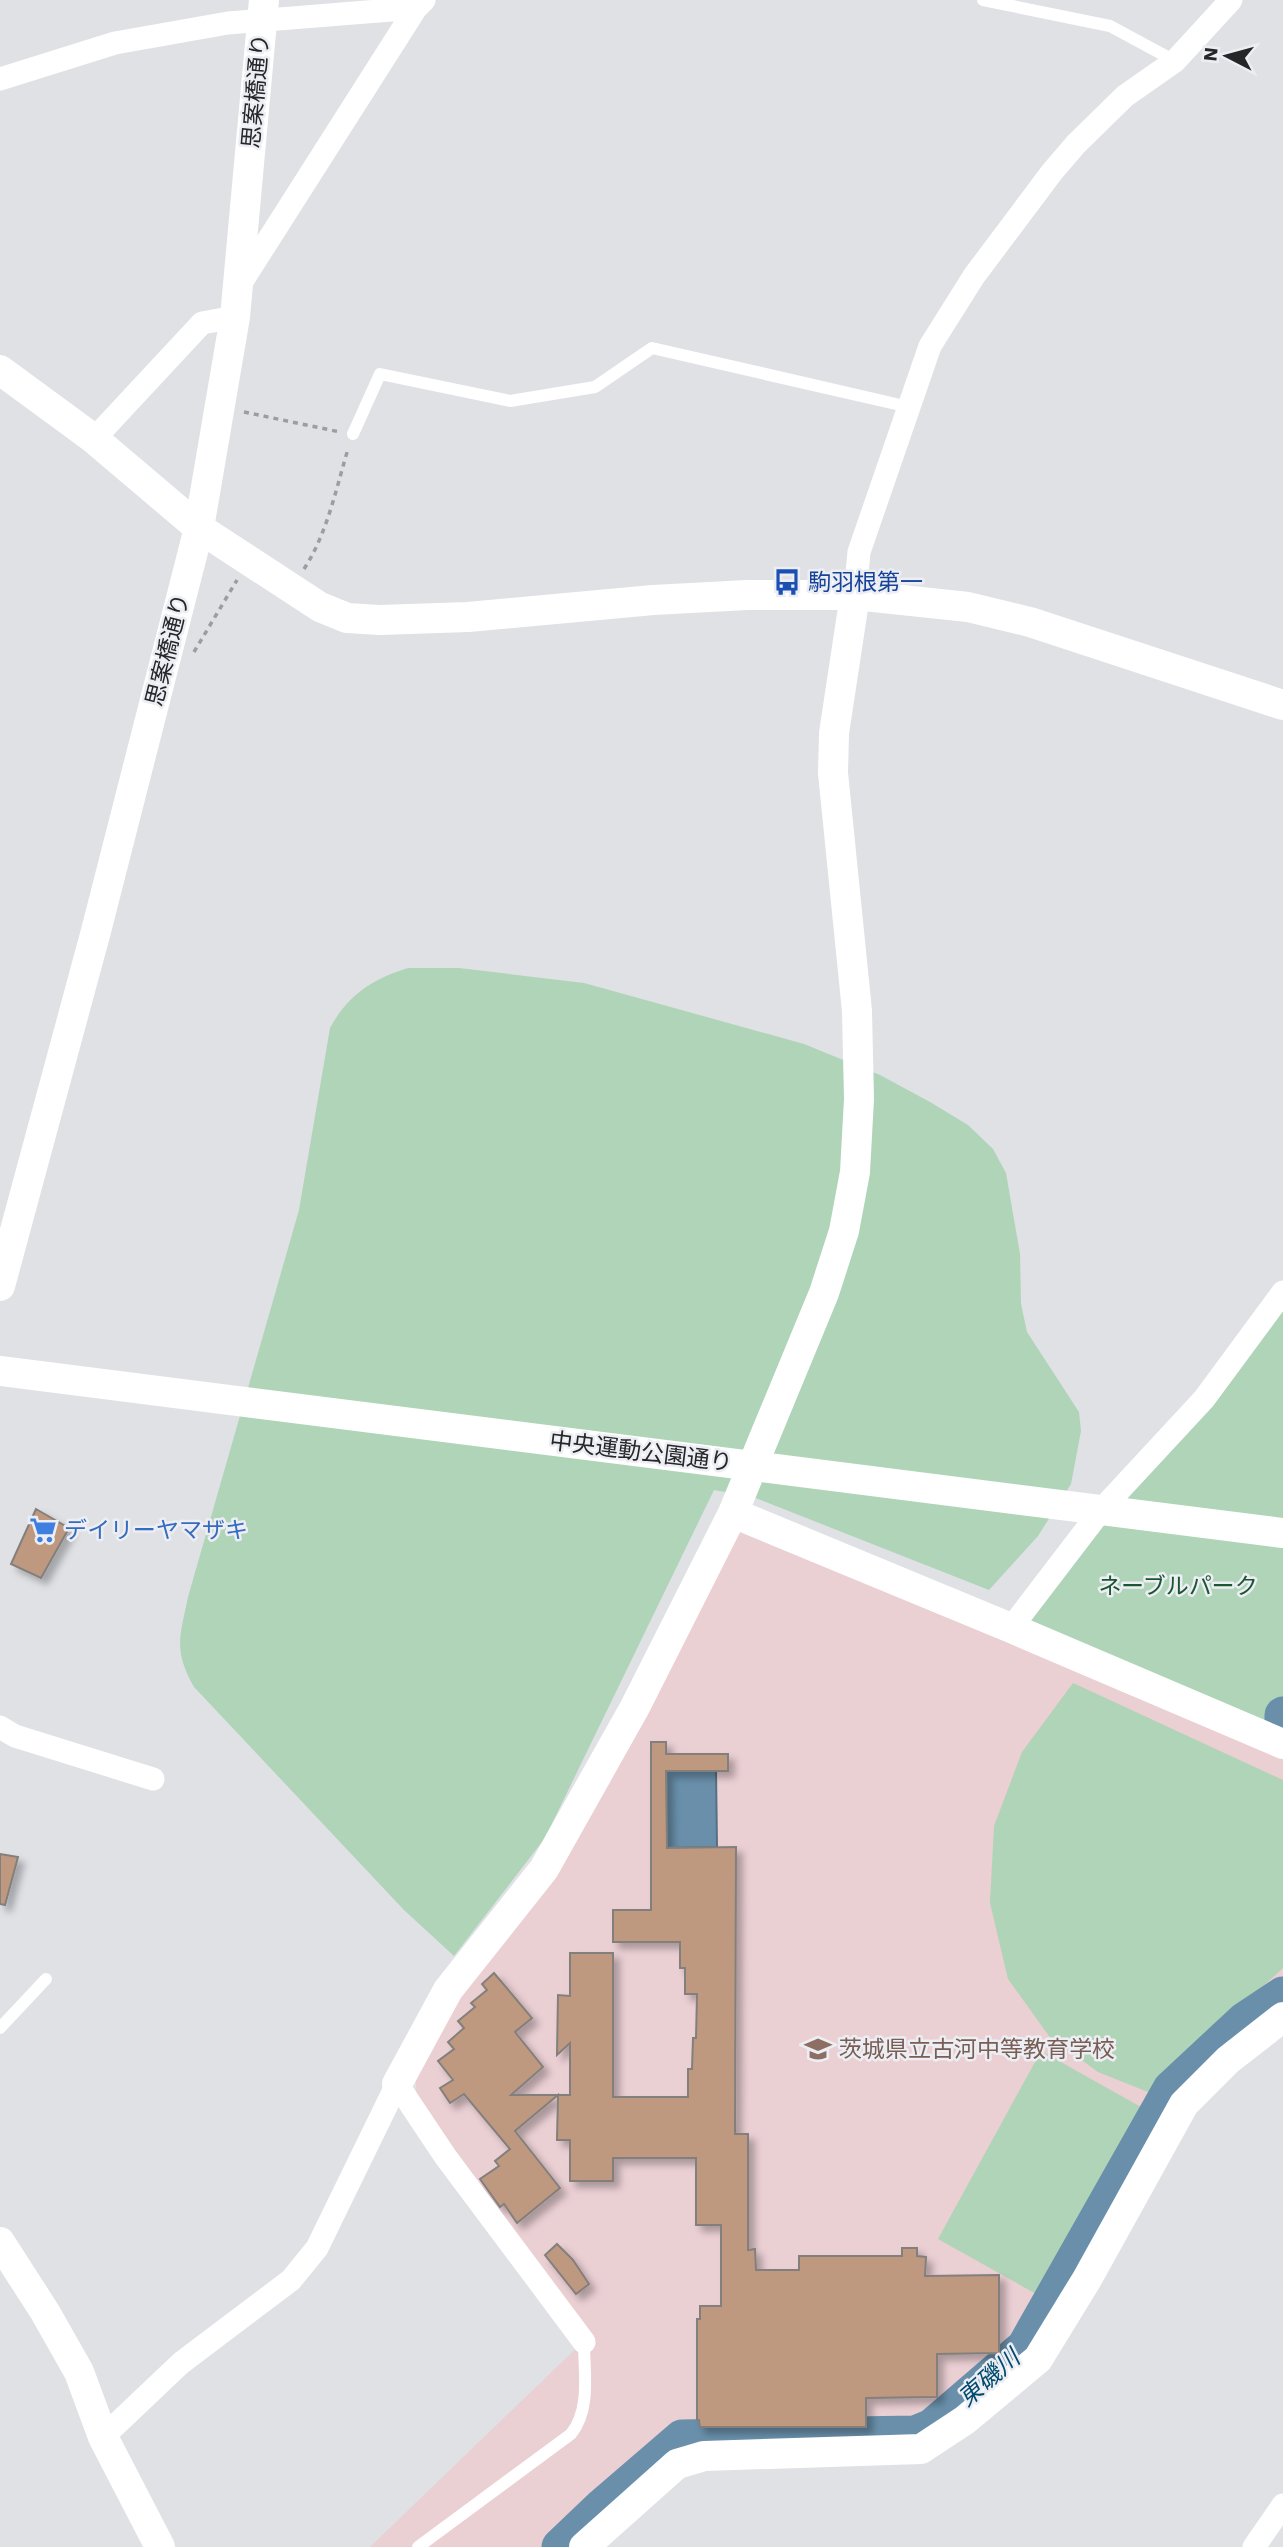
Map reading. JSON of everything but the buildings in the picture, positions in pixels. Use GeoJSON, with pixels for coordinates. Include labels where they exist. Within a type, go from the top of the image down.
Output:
{"type":"FeatureCollection","features":[{"type":"Feature","properties":{"kind":"street"},"geometry":{"type":"LineString","coordinates":[[103,2437],[181,2363],[291,2280],[317,2248],[397,2084],[448,1990],[544,1869],[635,1707],[733,1513],[824,1293],[844,1231],[855,1172],[859,1099],[857,1011],[833,773],[838,691],[855,595],[859,552],[930,346],[974,276],[1076,144],[1125,96],[1175,61],[1231,0]]}},
{"type":"Feature","properties":{"kind":"street"},"geometry":{"type":"LineString","coordinates":[[0,79],[115,43],[228,23],[263,10],[420,4]]}},
{"type":"Feature","properties":{"kind":"street"},"geometry":{"type":"LineString","coordinates":[[94,439],[202,323],[236,303],[420,4]]}},
{"type":"Feature","properties":{"kind":"street","name":"思案橋通り"},"geometry":{"type":"LineString","coordinates":[[1,1275],[99,918],[199,528],[236,303],[263,10]]}},
{"type":"Feature","properties":{"kind":"street"},"geometry":{"type":"LineString","coordinates":[[0,370],[94,439],[199,528],[320,607],[347,618],[380,620],[468,617],[707,597],[855,595],[968,607],[1030,622],[1283,705]]}},
{"type":"Feature","properties":{"kind":"street"},"geometry":{"type":"LineString","coordinates":[[1011,1628],[1102,1510],[1204,1399],[1283,1292]]}},
{"type":"Feature","properties":{"kind":"street","name":"中央運動公園通り"},"geometry":{"type":"LineString","coordinates":[[0,1371],[1283,1533]]}},
{"type":"Feature","properties":{"kind":"street"},"geometry":{"type":"LineString","coordinates":[[733,1513],[1283,1744]]}},
{"type":"Feature","properties":{"kind":"street"},"geometry":{"type":"LineString","coordinates":[[0,1727],[15,1736],[153,1779]]}},
{"type":"Feature","properties":{"kind":"street"},"geometry":{"type":"LineString","coordinates":[[584,2547],[677,2464],[704,2456],[921,2449],[965,2420],[1038,2359],[1087,2279],[1184,2104],[1228,2060],[1283,2017]]}},
{"type":"Feature","properties":{"kind":"street"},"geometry":{"type":"LineString","coordinates":[[397,2084],[445,2156],[584,2342]]}},
{"type":"Feature","properties":{"kind":"street"},"geometry":{"type":"LineString","coordinates":[[0,2242],[45,2312],[79,2372],[103,2437],[160,2547]]}},
{"type":"Feature","properties":{"kind":"street"},"geometry":{"type":"LineString","coordinates":[[1254,2547],[1283,2505]]}},
{"type":"Feature","properties":{"kind":"lane"},"geometry":{"type":"LineString","coordinates":[[983,0],[1110,26],[1175,61]]}},
{"type":"Feature","properties":{"kind":"lane"},"geometry":{"type":"LineString","coordinates":[[353,434],[380,374],[510,401],[595,387],[652,348],[909,407]]}},
{"type":"Feature","properties":{"kind":"lane"},"geometry":{"type":"LineString","coordinates":[[0,2028],[46,1979]]}},
{"type":"Feature","properties":{"kind":"lane"},"geometry":{"type":"LineString","coordinates":[[418,2547],[571,2434],[580,2424],[584,2411],[584,2342]]}},
{"type":"Feature","properties":{"kind":"path"},"geometry":{"type":"LineString","coordinates":[[220,408],[353,434],[312,556],[291,588]]}},
{"type":"Feature","properties":{"kind":"path"},"geometry":{"type":"LineString","coordinates":[[192,656],[249,561]]}},
{"type":"Feature","properties":{"kind":"shaded area","name":"茨城県立古河中等教育学校"},"geometry":{"type":"Polygon","coordinates":[[[736,1528],[1283,1753],[1283,1988],[1235,2020],[1167,2086],[1021,2346],[931,2422],[917,2429],[679,2433],[553,2547],[370,2547],[591,2334],[518,2240],[416,2094],[416,2078],[454,2001],[736,1528]]]}},
{"type":"Feature","properties":{"kind":"green space"},"geometry":{"type":"Polygon","coordinates":[[[408,968],[459,968],[584,983],[804,1044],[880,1075],[968,1125],[993,1149],[1006,1173],[1020,1254],[1021,1304],[1027,1332],[1079,1412],[1081,1431],[1071,1484],[1038,1536],[989,1590],[753,1497],[714,1490],[545,1838],[454,1956],[404,1910],[194,1687],[183,1663],[180,1643],[188,1597],[299,1210],[330,1028],[345,1006],[362,990],[383,977],[408,968]]]}},
{"type":"Feature","properties":{"kind":"green space","name":"ネーブルパーク"},"geometry":{"type":"Polygon","coordinates":[[[1283,1288],[1283,1744],[1011,1628],[1283,1288]]]}},
{"type":"Feature","properties":{"kind":"green space"},"geometry":{"type":"Polygon","coordinates":[[[1073,1683],[1283,1780],[1283,1968],[1148,2092],[1098,2072],[1049,2036],[1008,1979],[990,1903],[994,1826],[1022,1752],[1073,1683]]]}},
{"type":"Feature","properties":{"kind":"green space"},"geometry":{"type":"Polygon","coordinates":[[[1041,2051],[1150,2112],[1045,2299],[938,2239],[1041,2051]]]}},
{"type":"Feature","properties":{"kind":"water"},"geometry":{"type":"Polygon","coordinates":[[[666,1771],[716,1771],[717,1847],[667,1848],[666,1771]]]}},
{"type":"Feature","properties":{"kind":"waterway","name":"東磯川"},"geometry":{"type":"LineString","coordinates":[[1283,1715],[1283,1720]]}},
{"type":"Feature","properties":{"kind":"waterway","name":"東磯川"},"geometry":{"type":"LineString","coordinates":[[560,2547],[682,2438],[915,2434],[932,2427],[1025,2347],[1171,2089],[1244,2021],[1283,1995]]}},
{"type":"Feature","properties":{"kind":"place","name":"駒羽根第一"},"geometry":{"type":"Point","coordinates":[787,582]}},
{"type":"Feature","properties":{"kind":"place","name":"デイリーヤマザキ"},"geometry":{"type":"Point","coordinates":[43,1530]}},
{"type":"Feature","properties":{"kind":"place","name":"茨城県立古河中等教育学校"},"geometry":{"type":"Point","coordinates":[818,2049]}}]}
